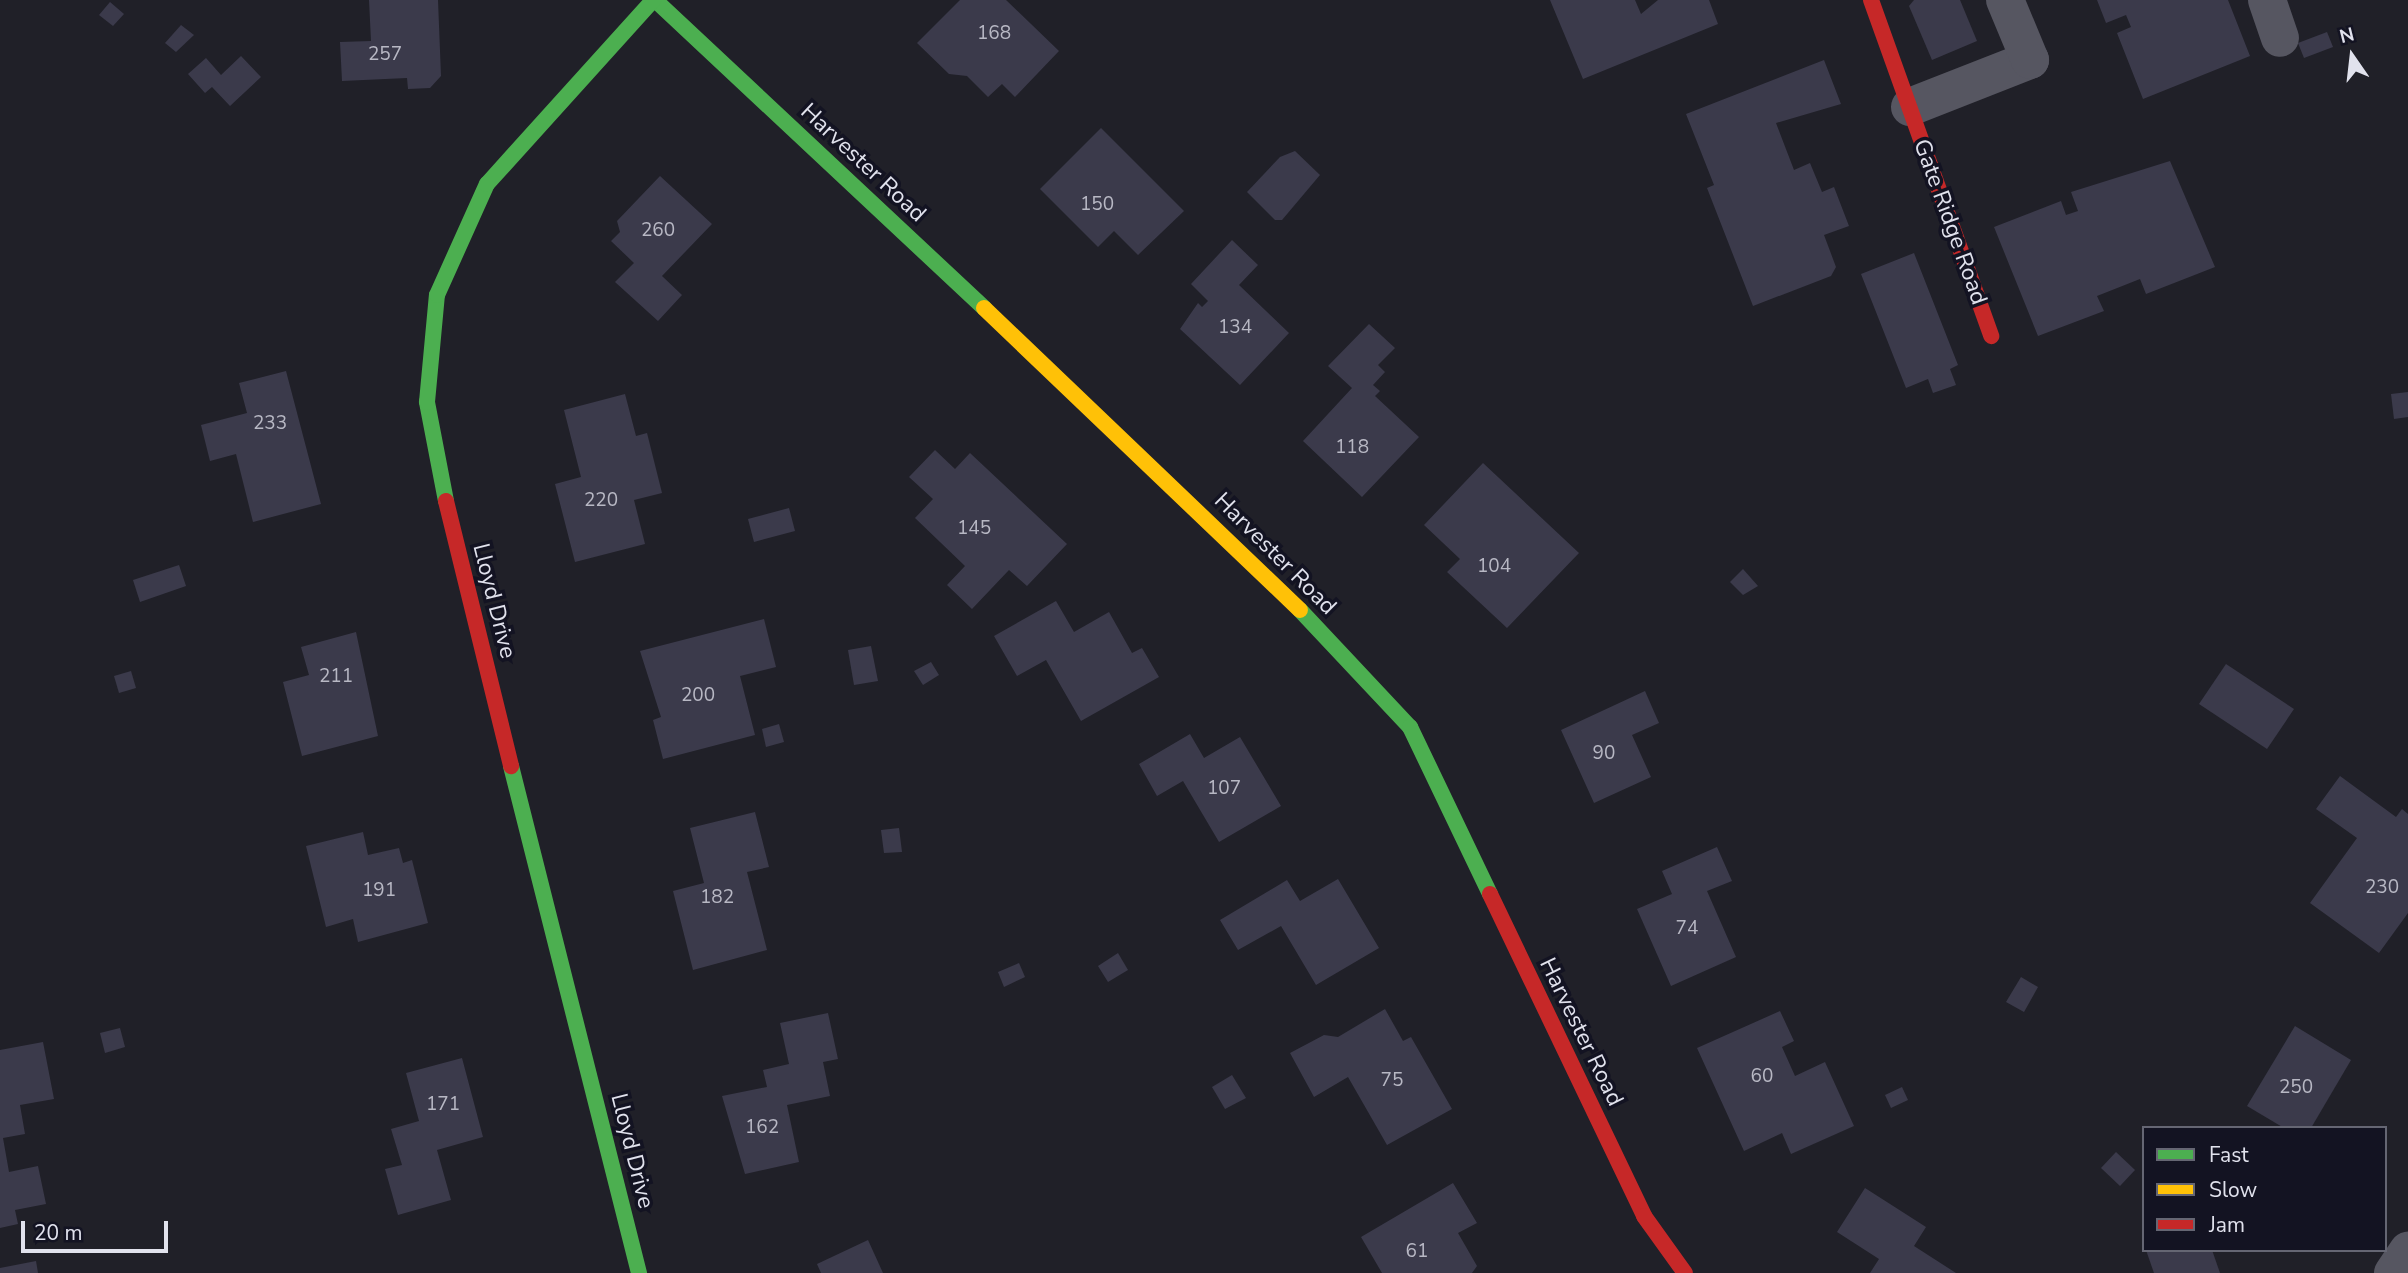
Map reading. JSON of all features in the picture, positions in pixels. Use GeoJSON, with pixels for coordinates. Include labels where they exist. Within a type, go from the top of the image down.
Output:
{"type":"FeatureCollection","features":[{"type":"Feature","properties":{"kind":"street","name":"Lloyd Drive"},"geometry":{"type":"LineString","coordinates":[[639,1273],[450,522],[428,402],[436,295],[487,184],[654,0]]}},
{"type":"Feature","properties":{"kind":"street","name":"Harvester Road"},"geometry":{"type":"LineString","coordinates":[[654,0],[1245,552],[1410,727],[1644,1216],[1685,1273]]}},
{"type":"Feature","properties":{"kind":"street","name":"Gate Ridge Road"},"geometry":{"type":"LineString","coordinates":[[1871,0],[1991,336]]}},
{"type":"Feature","properties":{"kind":"street"},"geometry":{"type":"LineString","coordinates":[[1910,107],[2030,60],[2005,0]]}},
{"type":"Feature","properties":{"kind":"street"},"geometry":{"type":"LineString","coordinates":[[2267,0],[2280,38]]}},
{"type":"Feature","properties":{"kind":"street"},"geometry":{"type":"LineString","coordinates":[[2393,1273],[2408,1251]]}},
{"type":"Feature","properties":{"kind":"building"},"geometry":{"type":"Polygon","coordinates":[[[369,0],[438,0],[441,76],[430,88],[408,89],[407,78],[342,81],[340,42],[371,41],[369,0]]]}},
{"type":"Feature","properties":{"kind":"building"},"geometry":{"type":"Polygon","coordinates":[[[960,0],[1006,0],[1059,51],[1015,97],[1002,84],[988,97],[967,76],[949,74],[917,43],[960,0]]]}},
{"type":"Feature","properties":{"kind":"building"},"geometry":{"type":"Polygon","coordinates":[[[1550,0],[1635,0],[1641,14],[1658,0],[1709,0],[1718,24],[1583,79],[1550,0]]]}},
{"type":"Feature","properties":{"kind":"building"},"geometry":{"type":"Polygon","coordinates":[[[1914,0],[1960,0],[1977,41],[1932,60],[1909,6],[1914,0]]]}},
{"type":"Feature","properties":{"kind":"building"},"geometry":{"type":"Polygon","coordinates":[[[2097,0],[2228,0],[2250,56],[2143,99],[2117,33],[2131,27],[2126,15],[2106,23],[2097,0]]]}},
{"type":"Feature","properties":{"kind":"building"},"geometry":{"type":"Polygon","coordinates":[[[110,2],[124,14],[113,26],[99,15],[110,2]]]}},
{"type":"Feature","properties":{"kind":"building"},"geometry":{"type":"Polygon","coordinates":[[[181,25],[194,35],[176,52],[165,43],[181,25]]]}},
{"type":"Feature","properties":{"kind":"building"},"geometry":{"type":"Polygon","coordinates":[[[2327,32],[2333,47],[2304,58],[2298,43],[2327,32]]]}},
{"type":"Feature","properties":{"kind":"building"},"geometry":{"type":"Polygon","coordinates":[[[241,56],[261,77],[230,106],[212,87],[205,93],[188,74],[206,58],[221,75],[241,56]]]}},
{"type":"Feature","properties":{"kind":"building"},"geometry":{"type":"Polygon","coordinates":[[[1824,60],[1841,104],[1776,123],[1794,170],[1810,163],[1822,192],[1834,187],[1849,226],[1824,235],[1836,267],[1831,276],[1753,306],[1707,188],[1714,185],[1686,114],[1824,60]]]}},
{"type":"Feature","properties":{"kind":"building"},"geometry":{"type":"Polygon","coordinates":[[[1101,128],[1184,211],[1138,255],[1114,231],[1098,247],[1040,189],[1101,128]]]}},
{"type":"Feature","properties":{"kind":"building"},"geometry":{"type":"Polygon","coordinates":[[[1295,151],[1320,175],[1282,220],[1275,220],[1247,192],[1280,157],[1295,151]]]}},
{"type":"Feature","properties":{"kind":"building"},"geometry":{"type":"Polygon","coordinates":[[[2170,161],[2215,267],[2146,294],[2140,279],[2097,296],[2104,311],[2038,336],[1994,227],[2061,201],[2066,215],[2078,211],[2071,192],[2170,161]]]}},
{"type":"Feature","properties":{"kind":"building"},"geometry":{"type":"Polygon","coordinates":[[[660,176],[712,224],[662,276],[682,295],[658,321],[615,282],[634,263],[611,241],[620,232],[617,221],[660,176]]]}},
{"type":"Feature","properties":{"kind":"building"},"geometry":{"type":"Polygon","coordinates":[[[1232,240],[1258,265],[1239,285],[1289,333],[1240,385],[1180,329],[1198,303],[1202,307],[1208,301],[1191,284],[1232,240]]]}},
{"type":"Feature","properties":{"kind":"building"},"geometry":{"type":"Polygon","coordinates":[[[1914,253],[1958,365],[1950,369],[1956,385],[1933,393],[1928,379],[1906,388],[1861,274],[1914,253]]]}},
{"type":"Feature","properties":{"kind":"building"},"geometry":{"type":"Polygon","coordinates":[[[1369,324],[1395,348],[1378,365],[1385,372],[1373,385],[1380,391],[1375,396],[1419,437],[1362,497],[1303,441],[1352,388],[1328,366],[1369,324]]]}},
{"type":"Feature","properties":{"kind":"building"},"geometry":{"type":"Polygon","coordinates":[[[286,371],[321,504],[253,522],[236,454],[210,461],[201,425],[247,413],[239,383],[286,371]]]}},
{"type":"Feature","properties":{"kind":"building"},"geometry":{"type":"Polygon","coordinates":[[[2408,392],[2408,417],[2394,419],[2391,394],[2408,392]]]}},
{"type":"Feature","properties":{"kind":"building"},"geometry":{"type":"Polygon","coordinates":[[[625,394],[636,436],[647,433],[662,493],[634,500],[645,544],[575,562],[555,484],[581,477],[564,410],[625,394]]]}},
{"type":"Feature","properties":{"kind":"building"},"geometry":{"type":"Polygon","coordinates":[[[935,450],[955,469],[970,453],[1067,544],[1027,586],[1009,570],[972,609],[947,585],[965,566],[915,518],[933,499],[909,477],[935,450]]]}},
{"type":"Feature","properties":{"kind":"building"},"geometry":{"type":"Polygon","coordinates":[[[1483,463],[1579,553],[1507,628],[1447,572],[1460,559],[1424,525],[1483,463]]]}},
{"type":"Feature","properties":{"kind":"building"},"geometry":{"type":"Polygon","coordinates":[[[789,508],[795,531],[754,542],[748,519],[789,508]]]}},
{"type":"Feature","properties":{"kind":"building"},"geometry":{"type":"Polygon","coordinates":[[[179,565],[186,586],[140,602],[133,580],[179,565]]]}},
{"type":"Feature","properties":{"kind":"building"},"geometry":{"type":"Polygon","coordinates":[[[1743,569],[1758,586],[1743,595],[1730,582],[1743,569]]]}},
{"type":"Feature","properties":{"kind":"building"},"geometry":{"type":"Polygon","coordinates":[[[1056,601],[1074,632],[1109,612],[1132,653],[1142,648],[1159,677],[1081,721],[1046,660],[1017,676],[994,636],[1056,601]]]}},
{"type":"Feature","properties":{"kind":"building"},"geometry":{"type":"Polygon","coordinates":[[[764,619],[776,667],[740,676],[755,735],[663,759],[653,720],[661,717],[640,651],[764,619]]]}},
{"type":"Feature","properties":{"kind":"building"},"geometry":{"type":"Polygon","coordinates":[[[356,632],[378,736],[302,756],[283,682],[309,675],[301,647],[356,632]]]}},
{"type":"Feature","properties":{"kind":"building"},"geometry":{"type":"Polygon","coordinates":[[[871,646],[878,681],[854,685],[848,650],[871,646]]]}},
{"type":"Feature","properties":{"kind":"building"},"geometry":{"type":"Polygon","coordinates":[[[931,662],[939,675],[923,685],[914,671],[931,662]]]}},
{"type":"Feature","properties":{"kind":"building"},"geometry":{"type":"Polygon","coordinates":[[[2226,664],[2294,709],[2267,749],[2199,704],[2226,664]]]}},
{"type":"Feature","properties":{"kind":"building"},"geometry":{"type":"Polygon","coordinates":[[[131,671],[136,688],[119,693],[114,676],[131,671]]]}},
{"type":"Feature","properties":{"kind":"building"},"geometry":{"type":"Polygon","coordinates":[[[1645,691],[1659,723],[1632,735],[1651,777],[1594,803],[1561,730],[1645,691]]]}},
{"type":"Feature","properties":{"kind":"building"},"geometry":{"type":"Polygon","coordinates":[[[779,724],[784,742],[766,747],[762,729],[779,724]]]}},
{"type":"Feature","properties":{"kind":"building"},"geometry":{"type":"Polygon","coordinates":[[[1190,734],[1204,758],[1240,737],[1281,806],[1219,842],[1183,781],[1157,796],[1139,764],[1190,734]]]}},
{"type":"Feature","properties":{"kind":"building"},"geometry":{"type":"Polygon","coordinates":[[[2340,776],[2396,817],[2402,809],[2408,814],[2408,913],[2379,953],[2310,903],[2357,838],[2316,809],[2340,776]]]}},
{"type":"Feature","properties":{"kind":"building"},"geometry":{"type":"Polygon","coordinates":[[[755,812],[769,867],[747,872],[767,950],[693,970],[673,891],[704,883],[690,828],[755,812]]]}},
{"type":"Feature","properties":{"kind":"building"},"geometry":{"type":"Polygon","coordinates":[[[899,828],[902,852],[884,853],[881,830],[899,828]]]}},
{"type":"Feature","properties":{"kind":"building"},"geometry":{"type":"Polygon","coordinates":[[[363,832],[368,855],[399,848],[403,863],[412,860],[428,923],[358,942],[353,919],[326,927],[306,846],[363,832]]]}},
{"type":"Feature","properties":{"kind":"building"},"geometry":{"type":"Polygon","coordinates":[[[1717,847],[1732,881],[1707,891],[1736,957],[1671,986],[1637,909],[1672,894],[1662,871],[1717,847]]]}},
{"type":"Feature","properties":{"kind":"building"},"geometry":{"type":"Polygon","coordinates":[[[1338,879],[1379,948],[1316,985],[1281,926],[1238,950],[1220,920],[1287,880],[1300,901],[1338,879]]]}},
{"type":"Feature","properties":{"kind":"building"},"geometry":{"type":"Polygon","coordinates":[[[1118,953],[1128,970],[1108,982],[1098,966],[1118,953]]]}},
{"type":"Feature","properties":{"kind":"building"},"geometry":{"type":"Polygon","coordinates":[[[1019,963],[1025,977],[1004,987],[998,972],[1019,963]]]}},
{"type":"Feature","properties":{"kind":"building"},"geometry":{"type":"Polygon","coordinates":[[[2021,977],[2038,987],[2024,1012],[2006,1002],[2021,977]]]}},
{"type":"Feature","properties":{"kind":"building"},"geometry":{"type":"Polygon","coordinates":[[[1385,1009],[1403,1041],[1411,1037],[1452,1109],[1387,1145],[1348,1077],[1314,1097],[1290,1053],[1324,1035],[1338,1037],[1385,1009]]]}},
{"type":"Feature","properties":{"kind":"building"},"geometry":{"type":"Polygon","coordinates":[[[1780,1011],[1794,1041],[1782,1047],[1795,1076],[1825,1062],[1854,1126],[1791,1154],[1782,1133],[1744,1151],[1697,1048],[1780,1011]]]}},
{"type":"Feature","properties":{"kind":"building"},"geometry":{"type":"Polygon","coordinates":[[[828,1013],[838,1059],[823,1062],[830,1096],[787,1105],[799,1162],[745,1174],[722,1096],[767,1087],[763,1070],[789,1064],[780,1023],[828,1013]]]}},
{"type":"Feature","properties":{"kind":"building"},"geometry":{"type":"Polygon","coordinates":[[[2295,1026],[2351,1060],[2312,1126],[2281,1126],[2247,1106],[2295,1026]]]}},
{"type":"Feature","properties":{"kind":"building"},"geometry":{"type":"Polygon","coordinates":[[[120,1028],[125,1047],[105,1053],[100,1033],[120,1028]]]}},
{"type":"Feature","properties":{"kind":"building"},"geometry":{"type":"Polygon","coordinates":[[[43,1042],[54,1099],[20,1105],[25,1134],[3,1138],[9,1172],[38,1166],[46,1204],[15,1210],[18,1224],[0,1228],[0,1050],[43,1042]]]}},
{"type":"Feature","properties":{"kind":"building"},"geometry":{"type":"Polygon","coordinates":[[[462,1058],[483,1137],[437,1150],[451,1200],[398,1215],[385,1169],[402,1165],[391,1129],[419,1121],[406,1073],[462,1058]]]}},
{"type":"Feature","properties":{"kind":"building"},"geometry":{"type":"Polygon","coordinates":[[[1232,1075],[1246,1098],[1225,1109],[1212,1087],[1232,1075]]]}},
{"type":"Feature","properties":{"kind":"building"},"geometry":{"type":"Polygon","coordinates":[[[1902,1087],[1908,1100],[1891,1108],[1885,1095],[1902,1087]]]}},
{"type":"Feature","properties":{"kind":"building"},"geometry":{"type":"Polygon","coordinates":[[[2116,1152],[2135,1170],[2120,1186],[2101,1168],[2116,1152]]]}},
{"type":"Feature","properties":{"kind":"building"},"geometry":{"type":"Polygon","coordinates":[[[1453,1183],[1477,1223],[1458,1233],[1477,1266],[1472,1273],[1382,1273],[1361,1237],[1453,1183]]]}},
{"type":"Feature","properties":{"kind":"building"},"geometry":{"type":"Polygon","coordinates":[[[1865,1188],[1926,1227],[1914,1246],[1956,1273],[1870,1273],[1879,1259],[1837,1232],[1865,1188]]]}},
{"type":"Feature","properties":{"kind":"building"},"geometry":{"type":"Polygon","coordinates":[[[868,1240],[883,1273],[821,1273],[817,1264],[868,1240]]]}},
{"type":"Feature","properties":{"kind":"building"},"geometry":{"type":"Polygon","coordinates":[[[2147,1252],[2213,1252],[2220,1273],[2154,1273],[2147,1252]]]}},
{"type":"Feature","properties":{"kind":"building"},"geometry":{"type":"Polygon","coordinates":[[[36,1261],[38,1273],[0,1273],[0,1268],[36,1261]]]}},
{"type":"Feature","properties":{"kind":"traffic: fast"},"geometry":{"type":"LineString","coordinates":[[446,501],[427,402],[437,295],[487,184],[653,0]]}},
{"type":"Feature","properties":{"kind":"traffic: fast"},"geometry":{"type":"LineString","coordinates":[[655,0],[984,308]]}},
{"type":"Feature","properties":{"kind":"traffic: fast"},"geometry":{"type":"LineString","coordinates":[[1300,610],[1410,727],[1490,894]]}},
{"type":"Feature","properties":{"kind":"traffic: fast"},"geometry":{"type":"LineString","coordinates":[[511,766],[639,1273]]}},
{"type":"Feature","properties":{"kind":"traffic: slow"},"geometry":{"type":"LineString","coordinates":[[984,308],[1300,610]]}},
{"type":"Feature","properties":{"kind":"traffic: jam"},"geometry":{"type":"LineString","coordinates":[[1871,0],[1991,336]]}},
{"type":"Feature","properties":{"kind":"traffic: jam"},"geometry":{"type":"LineString","coordinates":[[446,501],[511,766]]}},
{"type":"Feature","properties":{"kind":"traffic: jam"},"geometry":{"type":"LineString","coordinates":[[1490,894],[1644,1216],[1685,1273]]}}]}
